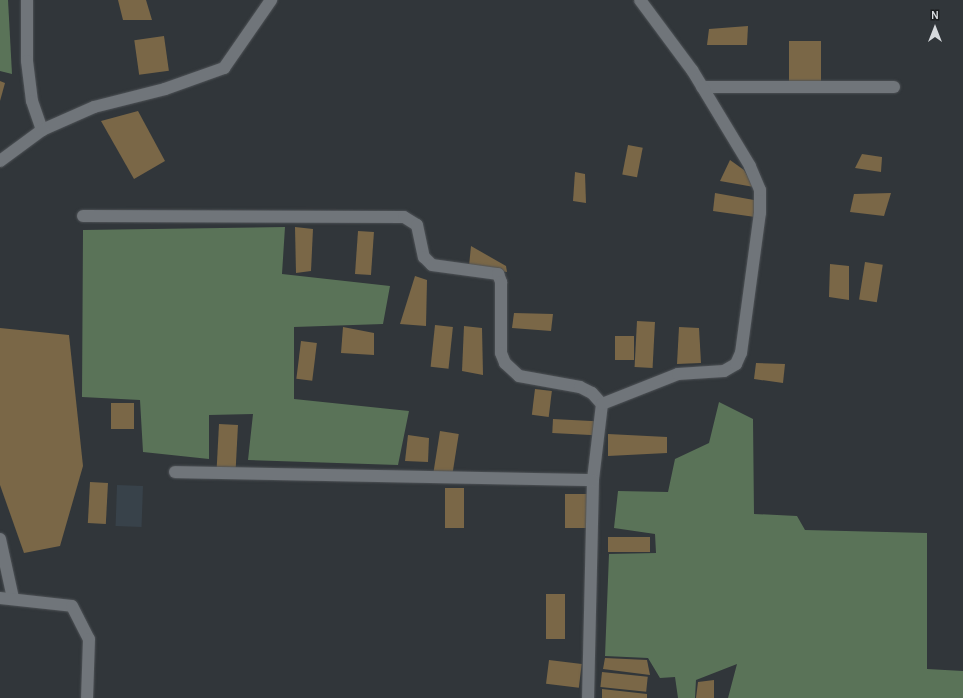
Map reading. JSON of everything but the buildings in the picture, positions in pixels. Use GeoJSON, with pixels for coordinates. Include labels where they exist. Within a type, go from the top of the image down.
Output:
{"type":"FeatureCollection","features":[{"type":"Feature","properties":{"kind":"street"},"geometry":{"type":"LineString","coordinates":[[27,0],[27,61],[32,101],[42,130]]}},
{"type":"Feature","properties":{"kind":"street"},"geometry":{"type":"LineString","coordinates":[[0,161],[42,130],[94,107],[165,89],[224,68],[271,0]]}},
{"type":"Feature","properties":{"kind":"street"},"geometry":{"type":"LineString","coordinates":[[602,404],[678,374],[724,371],[736,364],[741,353],[760,190],[750,166],[702,87],[640,0]]}},
{"type":"Feature","properties":{"kind":"street"},"geometry":{"type":"LineString","coordinates":[[702,87],[894,86]]}},
{"type":"Feature","properties":{"kind":"street"},"geometry":{"type":"LineString","coordinates":[[83,216],[404,217],[417,225],[424,257],[432,265],[498,274],[501,282],[501,353],[505,363],[519,376],[580,387],[592,393],[602,404],[593,480],[588,698]]}},
{"type":"Feature","properties":{"kind":"street"},"geometry":{"type":"LineString","coordinates":[[175,472],[593,480]]}},
{"type":"Feature","properties":{"kind":"street"},"geometry":{"type":"LineString","coordinates":[[0,539],[13,598]]}},
{"type":"Feature","properties":{"kind":"street"},"geometry":{"type":"LineString","coordinates":[[0,598],[13,598],[72,606],[89,639],[87,698]]}},
{"type":"Feature","properties":{"kind":"shaded area"},"geometry":{"type":"Polygon","coordinates":[[[117,485],[143,486],[142,527],[116,526],[117,485]]]}},
{"type":"Feature","properties":{"kind":"green space"},"geometry":{"type":"Polygon","coordinates":[[[0,0],[8,0],[12,74],[0,71],[0,0]]]}},
{"type":"Feature","properties":{"kind":"green space"},"geometry":{"type":"Polygon","coordinates":[[[285,227],[282,274],[390,286],[383,324],[294,327],[294,399],[409,411],[398,465],[248,460],[253,414],[209,415],[209,459],[143,452],[140,400],[82,397],[83,230],[285,227]]]}},
{"type":"Feature","properties":{"kind":"green space"},"geometry":{"type":"Polygon","coordinates":[[[719,402],[753,419],[754,514],[797,516],[805,530],[927,533],[927,669],[963,671],[963,698],[728,698],[737,664],[696,680],[695,698],[678,698],[675,677],[660,678],[648,658],[605,656],[609,554],[656,553],[655,534],[614,528],[618,491],[668,492],[675,459],[709,443],[719,402]]]}}]}
